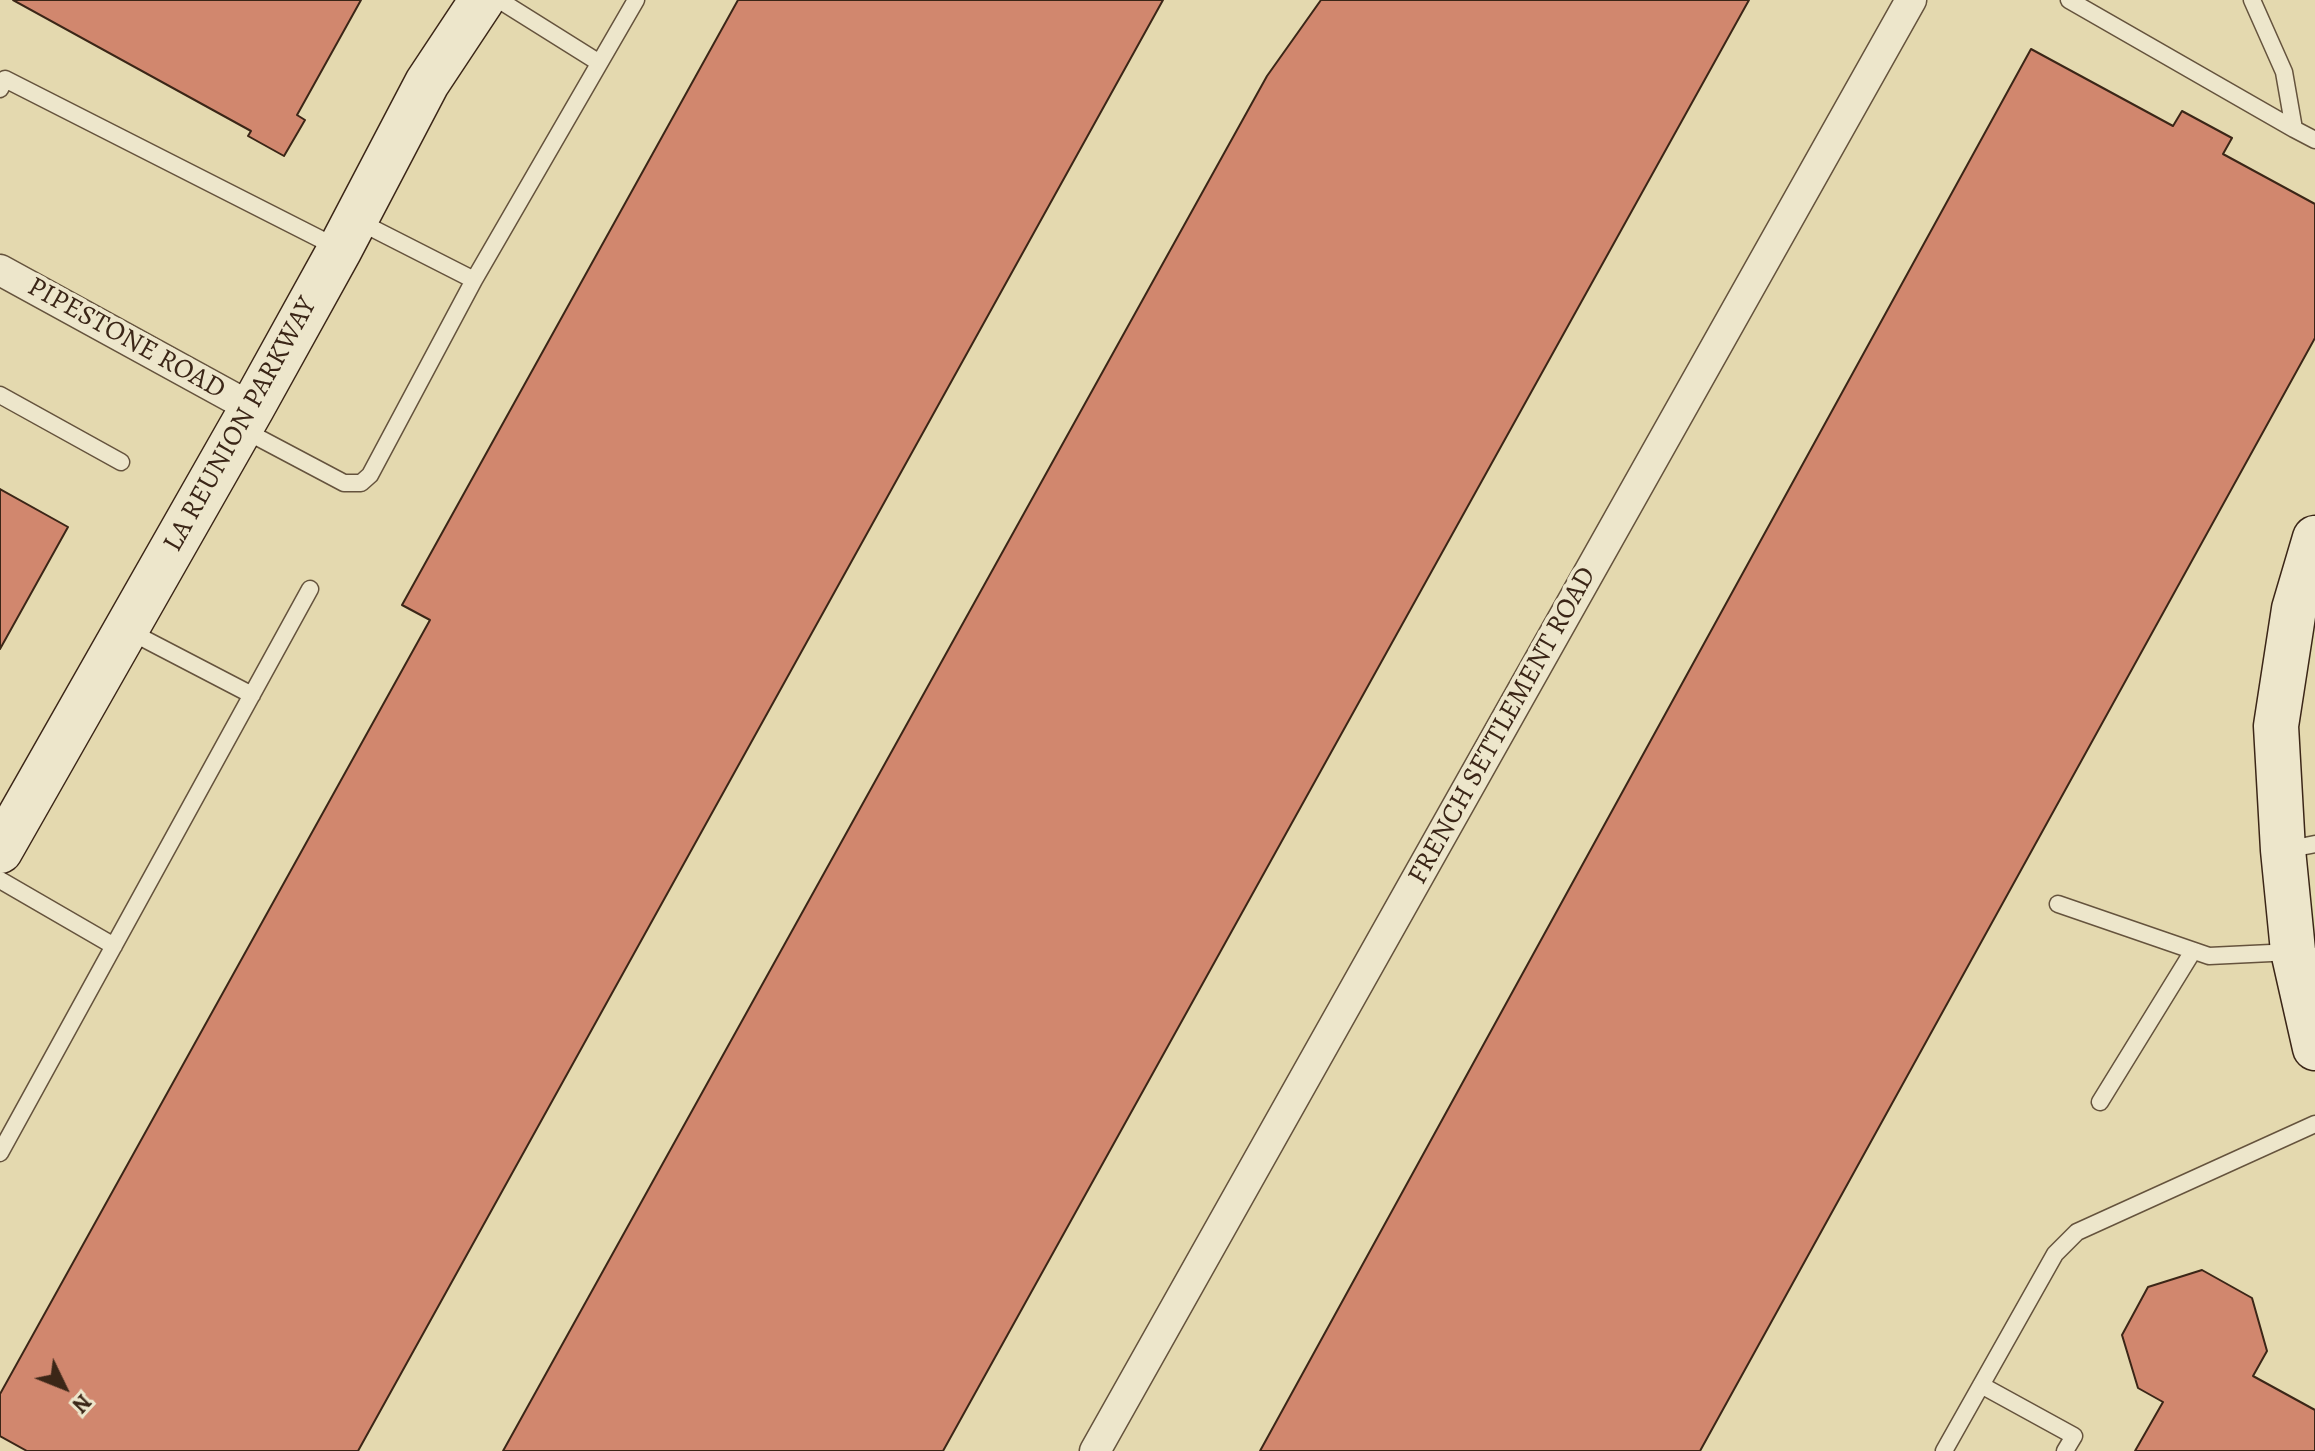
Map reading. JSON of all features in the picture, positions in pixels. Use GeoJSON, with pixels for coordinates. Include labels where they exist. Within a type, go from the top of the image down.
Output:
{"type":"FeatureCollection","features":[{"type":"Feature","properties":{"kind":"street","name":"LA REUNION PARKWAY"},"geometry":{"type":"LineString","coordinates":[[0,851],[246,418],[427,83],[482,0]]}},
{"type":"Feature","properties":{"kind":"street","name":"FRENCH SETTLEMENT ROAD"},"geometry":{"type":"LineString","coordinates":[[1095,1451],[1911,0]]}},
{"type":"Feature","properties":{"kind":"street","name":"PIPESTONE ROAD"},"geometry":{"type":"LineString","coordinates":[[2,276],[246,418]]}},
{"type":"Feature","properties":{"kind":"street"},"geometry":{"type":"LineString","coordinates":[[2315,538],[2304,613],[2276,726],[2299,847],[2293,951],[2315,1048]]}},
{"type":"Feature","properties":{"kind":"lane"},"geometry":{"type":"LineString","coordinates":[[499,0],[598,62]]}},
{"type":"Feature","properties":{"kind":"lane"},"geometry":{"type":"LineString","coordinates":[[246,418],[344,483],[361,483],[370,475],[474,280],[636,0]]}},
{"type":"Feature","properties":{"kind":"lane"},"geometry":{"type":"LineString","coordinates":[[2069,0],[2315,140]]}},
{"type":"Feature","properties":{"kind":"lane"},"geometry":{"type":"LineString","coordinates":[[2252,0],[2284,72],[2294,129]]}},
{"type":"Feature","properties":{"kind":"lane"},"geometry":{"type":"LineString","coordinates":[[0,89],[5,79],[347,234],[474,280]]}},
{"type":"Feature","properties":{"kind":"lane"},"geometry":{"type":"LineString","coordinates":[[0,395],[121,462]]}},
{"type":"Feature","properties":{"kind":"lane"},"geometry":{"type":"LineString","coordinates":[[0,1153],[310,589]]}},
{"type":"Feature","properties":{"kind":"lane"},"geometry":{"type":"LineString","coordinates":[[126,629],[252,695]]}},
{"type":"Feature","properties":{"kind":"lane"},"geometry":{"type":"LineString","coordinates":[[0,880],[114,946]]}},
{"type":"Feature","properties":{"kind":"lane"},"geometry":{"type":"LineString","coordinates":[[2058,904],[2209,956],[2293,951]]}},
{"type":"Feature","properties":{"kind":"lane"},"geometry":{"type":"LineString","coordinates":[[2100,1102],[2193,951]]}},
{"type":"Feature","properties":{"kind":"lane"},"geometry":{"type":"LineString","coordinates":[[1944,1451],[2055,1254],[2077,1232],[2315,1124]]}},
{"type":"Feature","properties":{"kind":"lane"},"geometry":{"type":"LineString","coordinates":[[1981,1385],[2074,1436],[2065,1451]]}},
{"type":"Feature","properties":{"kind":"building"},"geometry":{"type":"Polygon","coordinates":[[[13,0],[361,0],[297,115],[305,120],[284,156],[248,136],[251,131],[13,0]]]}},
{"type":"Feature","properties":{"kind":"building"},"geometry":{"type":"Polygon","coordinates":[[[738,0],[1163,0],[358,1451],[27,1451],[0,1436],[0,1394],[430,620],[402,605],[738,0]]]}},
{"type":"Feature","properties":{"kind":"building"},"geometry":{"type":"Polygon","coordinates":[[[1321,0],[1749,0],[943,1451],[503,1451],[1267,76],[1321,0]]]}},
{"type":"Feature","properties":{"kind":"building"},"geometry":{"type":"Polygon","coordinates":[[[2031,49],[2173,126],[2182,111],[2232,138],[2223,154],[2315,204],[2315,338],[1700,1451],[1260,1451],[2031,49]]]}},
{"type":"Feature","properties":{"kind":"building"},"geometry":{"type":"Polygon","coordinates":[[[0,489],[68,527],[0,649],[0,489]]]}},
{"type":"Feature","properties":{"kind":"building"},"geometry":{"type":"Polygon","coordinates":[[[2202,1270],[2252,1298],[2267,1351],[2253,1376],[2315,1410],[2315,1451],[2135,1451],[2163,1402],[2138,1388],[2122,1335],[2148,1287],[2202,1270]]]}}]}
